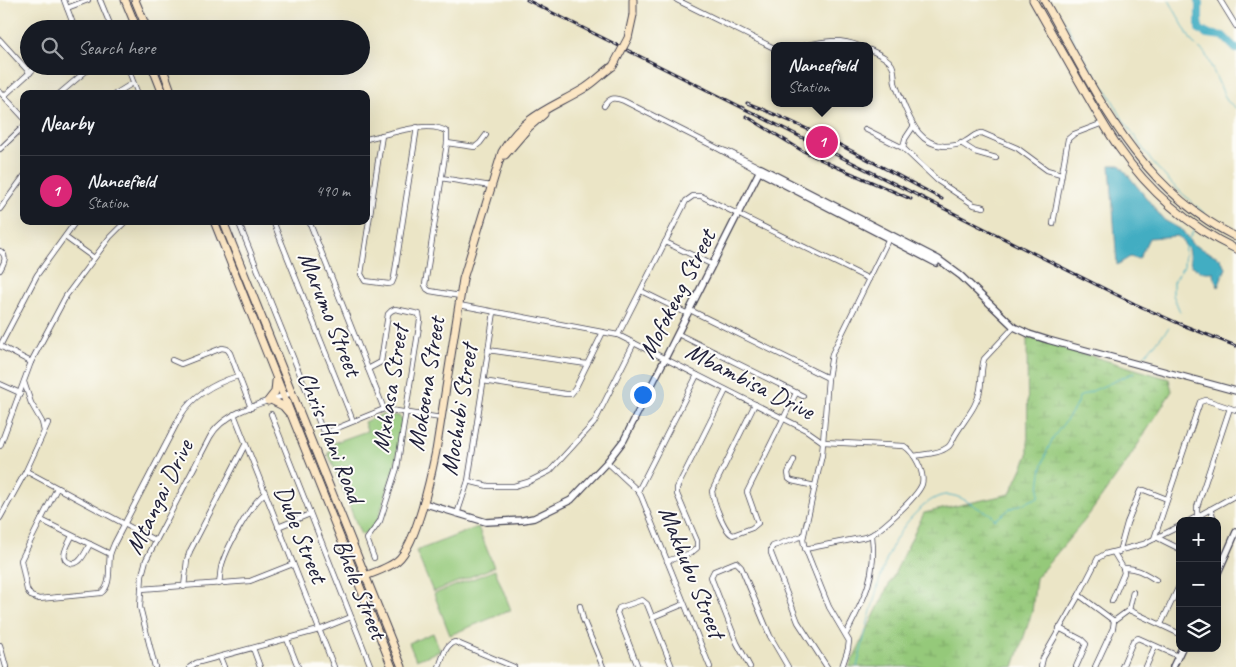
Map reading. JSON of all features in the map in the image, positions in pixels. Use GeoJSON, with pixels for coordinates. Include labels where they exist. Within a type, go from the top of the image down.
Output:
{"type":"FeatureCollection","features":[{"type":"Feature","properties":{"kind":"main road"},"geometry":{"type":"LineString","coordinates":[[125,0],[133,20]]}},
{"type":"Feature","properties":{"kind":"main road"},"geometry":{"type":"LineString","coordinates":[[135,0],[143,20]]}},
{"type":"Feature","properties":{"kind":"main road","name":"Mokoena Street"},"geometry":{"type":"LineString","coordinates":[[358,579],[399,560],[413,534],[432,473],[466,268],[497,168],[510,148],[539,118],[588,92],[613,66],[628,38],[633,15],[633,0]]}},
{"type":"Feature","properties":{"kind":"main road"},"geometry":{"type":"LineString","coordinates":[[1033,0],[1103,123],[1126,159],[1164,199],[1202,230],[1236,249]]}},
{"type":"Feature","properties":{"kind":"main road"},"geometry":{"type":"LineString","coordinates":[[1044,0],[1108,112],[1136,154],[1158,179],[1185,204],[1206,220],[1236,237]]}},
{"type":"Feature","properties":{"kind":"main road"},"geometry":{"type":"LineString","coordinates":[[156,75],[161,90]]}},
{"type":"Feature","properties":{"kind":"main road"},"geometry":{"type":"LineString","coordinates":[[165,75],[171,90]]}},
{"type":"Feature","properties":{"kind":"main road","name":"Chris Hani Road"},"geometry":{"type":"LineString","coordinates":[[216,225],[392,667]]}},
{"type":"Feature","properties":{"kind":"main road","name":"Chris Hani Road"},"geometry":{"type":"LineString","coordinates":[[226,225],[402,667]]}},
{"type":"Feature","properties":{"kind":"main road"},"geometry":{"type":"LineString","coordinates":[[276,377],[275,392],[270,401],[283,406],[292,417]]}},
{"type":"Feature","properties":{"kind":"street"},"geometry":{"type":"LineString","coordinates":[[64,0],[72,20]]}},
{"type":"Feature","properties":{"kind":"street"},"geometry":{"type":"LineString","coordinates":[[67,8],[88,0]]}},
{"type":"Feature","properties":{"kind":"street"},"geometry":{"type":"LineString","coordinates":[[100,0],[108,20]]}},
{"type":"Feature","properties":{"kind":"street"},"geometry":{"type":"LineString","coordinates":[[677,0],[771,46]]}},
{"type":"Feature","properties":{"kind":"street"},"geometry":{"type":"LineString","coordinates":[[690,6],[692,0]]}},
{"type":"Feature","properties":{"kind":"street"},"geometry":{"type":"LineString","coordinates":[[1220,0],[1236,26]]}},
{"type":"Feature","properties":{"kind":"street"},"geometry":{"type":"LineString","coordinates":[[0,40],[20,62]]}},
{"type":"Feature","properties":{"kind":"street"},"geometry":{"type":"LineString","coordinates":[[822,42],[837,40],[844,42]]}},
{"type":"Feature","properties":{"kind":"street"},"geometry":{"type":"LineString","coordinates":[[873,51],[890,62],[896,84],[913,127],[918,134],[938,145],[948,146],[961,143],[978,133],[982,133],[1017,148],[1047,170],[1061,174]]}},
{"type":"Feature","properties":{"kind":"street"},"geometry":{"type":"LineString","coordinates":[[20,114],[2,94],[27,75]]}},
{"type":"Feature","properties":{"kind":"street"},"geometry":{"type":"LineString","coordinates":[[64,90],[81,75]]}},
{"type":"Feature","properties":{"kind":"street"},"geometry":{"type":"LineString","coordinates":[[130,75],[136,90]]}},
{"type":"Feature","properties":{"kind":"street"},"geometry":{"type":"LineString","coordinates":[[122,90],[133,83]]}},
{"type":"Feature","properties":{"kind":"street"},"geometry":{"type":"LineString","coordinates":[[604,106],[611,98],[624,101],[719,149],[731,152],[760,170],[942,266],[963,280]]}},
{"type":"Feature","properties":{"kind":"street"},"geometry":{"type":"LineString","coordinates":[[1053,224],[1067,142],[1070,137],[1103,123]]}},
{"type":"Feature","properties":{"kind":"street"},"geometry":{"type":"LineString","coordinates":[[903,148],[905,139],[913,127]]}},
{"type":"Feature","properties":{"kind":"street"},"geometry":{"type":"LineString","coordinates":[[369,225],[362,274],[365,281],[388,284],[393,280],[417,128]]}},
{"type":"Feature","properties":{"kind":"street"},"geometry":{"type":"LineString","coordinates":[[370,138],[417,128],[443,129],[447,132],[425,285],[428,290],[460,296]]}},
{"type":"Feature","properties":{"kind":"street"},"geometry":{"type":"LineString","coordinates":[[1,146],[20,129]]}},
{"type":"Feature","properties":{"kind":"street"},"geometry":{"type":"LineString","coordinates":[[865,129],[903,148],[938,181],[974,205],[984,207]]}},
{"type":"Feature","properties":{"kind":"street"},"geometry":{"type":"LineString","coordinates":[[447,142],[475,147],[486,135]]}},
{"type":"Feature","properties":{"kind":"street"},"geometry":{"type":"LineString","coordinates":[[370,219],[382,136]]}},
{"type":"Feature","properties":{"kind":"street"},"geometry":{"type":"LineString","coordinates":[[961,143],[975,152],[996,158]]}},
{"type":"Feature","properties":{"kind":"street"},"geometry":{"type":"LineString","coordinates":[[760,170],[938,259],[1014,327],[1029,334],[1236,391]]}},
{"type":"Feature","properties":{"kind":"street","name":"Mofokeng Street"},"geometry":{"type":"LineString","coordinates":[[423,503],[486,522],[534,518],[571,500],[607,462],[624,440],[760,170]]}},
{"type":"Feature","properties":{"kind":"street"},"geometry":{"type":"LineString","coordinates":[[441,178],[491,186]]}},
{"type":"Feature","properties":{"kind":"street"},"geometry":{"type":"LineString","coordinates":[[0,209],[20,182]]}},
{"type":"Feature","properties":{"kind":"street"},"geometry":{"type":"LineString","coordinates":[[618,335],[686,201],[693,196],[701,196],[869,279]]}},
{"type":"Feature","properties":{"kind":"street"},"geometry":{"type":"LineString","coordinates":[[31,362],[0,346],[36,275],[73,225]]}},
{"type":"Feature","properties":{"kind":"street"},"geometry":{"type":"LineString","coordinates":[[0,446],[31,362],[66,296],[110,237],[122,225]]}},
{"type":"Feature","properties":{"kind":"street"},"geometry":{"type":"LineString","coordinates":[[240,225],[322,429],[327,431],[384,409],[441,418]]}},
{"type":"Feature","properties":{"kind":"street","name":"Marumo Street"},"geometry":{"type":"LineString","coordinates":[[275,225],[353,421]]}},
{"type":"Feature","properties":{"kind":"street"},"geometry":{"type":"LineString","coordinates":[[311,225],[384,409]]}},
{"type":"Feature","properties":{"kind":"street"},"geometry":{"type":"LineString","coordinates":[[65,237],[94,258]]}},
{"type":"Feature","properties":{"kind":"street"},"geometry":{"type":"LineString","coordinates":[[805,548],[872,535],[880,530],[919,490],[922,477],[914,456],[906,448],[898,445],[823,442],[828,378],[834,351],[889,238]]}},
{"type":"Feature","properties":{"kind":"street"},"geometry":{"type":"LineString","coordinates":[[666,242],[713,265]]}},
{"type":"Feature","properties":{"kind":"street"},"geometry":{"type":"LineString","coordinates":[[0,251],[5,258],[0,270]]}},
{"type":"Feature","properties":{"kind":"street"},"geometry":{"type":"LineString","coordinates":[[640,291],[689,312],[828,378]]}},
{"type":"Feature","properties":{"kind":"street","name":"Mbambisa Drive"},"geometry":{"type":"LineString","coordinates":[[459,305],[618,335],[811,433],[823,442],[822,455],[803,536],[805,548],[829,607],[846,634]]}},
{"type":"Feature","properties":{"kind":"street","name":"Mxhasa Street"},"geometry":{"type":"LineString","coordinates":[[368,369],[381,362],[388,314],[391,310],[395,309],[418,314],[420,320],[397,468],[382,516],[378,525],[367,538],[374,558]]}},
{"type":"Feature","properties":{"kind":"street","name":"Mochubi Street"},"geometry":{"type":"LineString","coordinates":[[457,514],[468,481],[494,312]]}},
{"type":"Feature","properties":{"kind":"street"},"geometry":{"type":"LineString","coordinates":[[914,456],[945,449],[950,444],[966,421],[978,397],[984,359],[1014,327]]}},
{"type":"Feature","properties":{"kind":"street"},"geometry":{"type":"LineString","coordinates":[[483,381],[569,394],[574,391],[603,332]]}},
{"type":"Feature","properties":{"kind":"street"},"geometry":{"type":"LineString","coordinates":[[678,334],[803,396]]}},
{"type":"Feature","properties":{"kind":"street"},"geometry":{"type":"LineString","coordinates":[[468,481],[488,486],[514,486],[528,482],[550,471],[594,423],[634,343]]}},
{"type":"Feature","properties":{"kind":"street"},"geometry":{"type":"LineString","coordinates":[[172,360],[181,364],[222,348],[227,349],[250,408]]}},
{"type":"Feature","properties":{"kind":"street"},"geometry":{"type":"LineString","coordinates":[[488,350],[587,364]]}},
{"type":"Feature","properties":{"kind":"street","name":"Makhubu Street"},"geometry":{"type":"LineString","coordinates":[[638,491],[697,375]]}},
{"type":"Feature","properties":{"kind":"street"},"geometry":{"type":"LineString","coordinates":[[57,488],[21,560],[27,590],[35,598],[97,594],[104,591],[107,584],[110,554],[183,411],[208,388],[238,376]]}},
{"type":"Feature","properties":{"kind":"street"},"geometry":{"type":"LineString","coordinates":[[24,381],[31,403],[42,422],[44,431]]}},
{"type":"Feature","properties":{"kind":"street"},"geometry":{"type":"LineString","coordinates":[[0,384],[20,393]]}},
{"type":"Feature","properties":{"kind":"street"},"geometry":{"type":"LineString","coordinates":[[667,562],[691,553],[697,548],[697,541],[677,494],[677,488],[726,390]]}},
{"type":"Feature","properties":{"kind":"street","name":"Mtangai Drive"},"geometry":{"type":"LineString","coordinates":[[155,667],[140,612],[141,589],[146,560],[212,433],[220,423],[234,414],[292,393]]}},
{"type":"Feature","properties":{"kind":"street"},"geometry":{"type":"LineString","coordinates":[[755,404],[712,491],[725,528],[728,534],[733,535],[752,528],[758,523],[748,492],[796,393]]}},
{"type":"Feature","properties":{"kind":"street"},"geometry":{"type":"LineString","coordinates":[[1156,538],[1167,499],[1200,402],[1206,400],[1236,410]]}},
{"type":"Feature","properties":{"kind":"street"},"geometry":{"type":"LineString","coordinates":[[1230,408],[1196,510],[1197,516],[1236,495]]}},
{"type":"Feature","properties":{"kind":"street","name":"Dube Street"},"geometry":{"type":"LineString","coordinates":[[234,414],[334,667]]}},
{"type":"Feature","properties":{"kind":"street","name":"Bhele Street"},"geometry":{"type":"LineString","coordinates":[[271,414],[371,667]]}},
{"type":"Feature","properties":{"kind":"street"},"geometry":{"type":"LineString","coordinates":[[0,518],[26,471],[48,423]]}},
{"type":"Feature","properties":{"kind":"street"},"geometry":{"type":"LineString","coordinates":[[184,587],[190,551],[245,445]]}},
{"type":"Feature","properties":{"kind":"street"},"geometry":{"type":"LineString","coordinates":[[794,460],[788,473],[789,479],[792,482],[815,486]]}},
{"type":"Feature","properties":{"kind":"street","name":"Makhubu Street"},"geometry":{"type":"LineString","coordinates":[[607,462],[638,491],[710,667]]}},
{"type":"Feature","properties":{"kind":"street"},"geometry":{"type":"LineString","coordinates":[[26,471],[156,541]]}},
{"type":"Feature","properties":{"kind":"street"},"geometry":{"type":"LineString","coordinates":[[1112,601],[1123,576],[1123,568],[1116,552],[1140,491],[1144,490],[1167,499]]}},
{"type":"Feature","properties":{"kind":"street"},"geometry":{"type":"LineString","coordinates":[[219,584],[220,570],[225,557],[252,506],[265,494]]}},
{"type":"Feature","properties":{"kind":"street"},"geometry":{"type":"LineString","coordinates":[[1210,510],[1213,517]]}},
{"type":"Feature","properties":{"kind":"street"},"geometry":{"type":"LineString","coordinates":[[278,527],[310,514]]}},
{"type":"Feature","properties":{"kind":"street"},"geometry":{"type":"LineString","coordinates":[[41,520],[110,554]]}},
{"type":"Feature","properties":{"kind":"street"},"geometry":{"type":"LineString","coordinates":[[1041,667],[1043,658],[1097,560],[1101,556],[1156,538],[1176,528]]}},
{"type":"Feature","properties":{"kind":"street"},"geometry":{"type":"LineString","coordinates":[[1221,566],[1236,532]]}},
{"type":"Feature","properties":{"kind":"street"},"geometry":{"type":"LineString","coordinates":[[842,667],[849,644],[846,634],[862,605],[871,576],[874,562],[872,535]]}},
{"type":"Feature","properties":{"kind":"street"},"geometry":{"type":"LineString","coordinates":[[72,536],[64,553],[64,557],[69,562],[79,561],[90,544]]}},
{"type":"Feature","properties":{"kind":"street"},"geometry":{"type":"LineString","coordinates":[[803,536],[773,546],[771,553],[798,622],[827,667]]}},
{"type":"Feature","properties":{"kind":"street"},"geometry":{"type":"LineString","coordinates":[[1156,538],[1176,547]]}},
{"type":"Feature","properties":{"kind":"street"},"geometry":{"type":"LineString","coordinates":[[750,667],[737,643],[711,577],[714,571],[732,563],[738,563],[742,568],[770,636],[788,667]]}},
{"type":"Feature","properties":{"kind":"street"},"geometry":{"type":"LineString","coordinates":[[141,589],[250,581],[294,564]]}},
{"type":"Feature","properties":{"kind":"street"},"geometry":{"type":"LineString","coordinates":[[1123,568],[1129,567],[1139,570],[1156,580]]}},
{"type":"Feature","properties":{"kind":"street"},"geometry":{"type":"LineString","coordinates":[[1095,667],[1114,622],[1129,610],[1133,592]]}},
{"type":"Feature","properties":{"kind":"street"},"geometry":{"type":"LineString","coordinates":[[1161,624],[1176,592]]}},
{"type":"Feature","properties":{"kind":"street"},"geometry":{"type":"LineString","coordinates":[[1079,595],[1114,622]]}},
{"type":"Feature","properties":{"kind":"street"},"geometry":{"type":"LineString","coordinates":[[638,667],[617,611],[619,608],[642,600],[647,604],[653,617],[672,667]]}},
{"type":"Feature","properties":{"kind":"street"},"geometry":{"type":"LineString","coordinates":[[653,617],[684,604]]}},
{"type":"Feature","properties":{"kind":"street"},"geometry":{"type":"LineString","coordinates":[[580,606],[583,619],[603,667]]}},
{"type":"Feature","properties":{"kind":"street"},"geometry":{"type":"LineString","coordinates":[[1129,610],[1176,632]]}},
{"type":"Feature","properties":{"kind":"street"},"geometry":{"type":"LineString","coordinates":[[190,667],[196,663],[319,630],[351,617]]}},
{"type":"Feature","properties":{"kind":"street"},"geometry":{"type":"LineString","coordinates":[[1059,628],[1086,644],[1076,667]]}},
{"type":"Feature","properties":{"kind":"street"},"geometry":{"type":"LineString","coordinates":[[1122,667],[1134,640],[1139,638],[1178,656]]}},
{"type":"Feature","properties":{"kind":"street"},"geometry":{"type":"LineString","coordinates":[[287,639],[298,667]]}},
{"type":"Feature","properties":{"kind":"street"},"geometry":{"type":"LineString","coordinates":[[439,667],[448,646],[455,642],[514,667]]}},
{"type":"Feature","properties":{"kind":"street"},"geometry":{"type":"LineString","coordinates":[[0,645],[6,667]]}},
{"type":"Feature","properties":{"kind":"street"},"geometry":{"type":"LineString","coordinates":[[1146,667],[1155,646]]}},
{"type":"Feature","properties":{"kind":"street"},"geometry":{"type":"LineString","coordinates":[[253,648],[260,667]]}},
{"type":"Feature","properties":{"kind":"street"},"geometry":{"type":"LineString","coordinates":[[1173,667],[1180,652]]}},
{"type":"Feature","properties":{"kind":"street"},"geometry":{"type":"LineString","coordinates":[[220,657],[224,667]]}},
{"type":"Feature","properties":{"kind":"green space"},"geometry":{"type":"Polygon","coordinates":[[[1027,337],[1169,379],[1172,391],[1126,463],[1085,520],[1036,578],[1032,612],[1014,667],[849,667],[924,513],[1010,494],[1028,455],[1027,337]]]}},
{"type":"Feature","properties":{"kind":"green space"},"geometry":{"type":"Polygon","coordinates":[[[381,415],[399,416],[402,420],[396,461],[378,520],[370,530],[361,535],[328,453],[335,449],[333,443],[367,431],[364,422],[381,415]]]}},
{"type":"Feature","properties":{"kind":"green space"},"geometry":{"type":"Polygon","coordinates":[[[478,527],[494,567],[433,592],[416,551],[478,527]]]}},
{"type":"Feature","properties":{"kind":"green space"},"geometry":{"type":"Polygon","coordinates":[[[495,570],[511,610],[450,635],[434,594],[495,570]]]}},
{"type":"Feature","properties":{"kind":"green space"},"geometry":{"type":"Polygon","coordinates":[[[433,633],[440,651],[416,660],[409,643],[433,633]]]}},
{"type":"Feature","properties":{"kind":"water"},"geometry":{"type":"Polygon","coordinates":[[[1110,165],[1120,165],[1164,220],[1182,230],[1192,244],[1220,258],[1226,268],[1218,287],[1213,272],[1202,272],[1191,265],[1188,249],[1178,236],[1149,238],[1139,259],[1130,257],[1117,265],[1110,165]]]}},
{"type":"Feature","properties":{"kind":"waterway"},"geometry":{"type":"LineString","coordinates":[[1048,0],[1067,25],[1079,52],[1108,92],[1122,118],[1152,162],[1173,185],[1205,214]]}},
{"type":"Feature","properties":{"kind":"waterway"},"geometry":{"type":"LineString","coordinates":[[1169,0],[1192,42],[1205,53],[1227,101],[1236,108]]}},
{"type":"Feature","properties":{"kind":"waterway"},"geometry":{"type":"LineString","coordinates":[[1199,0],[1199,29],[1207,34],[1223,36],[1236,49]]}},
{"type":"Feature","properties":{"kind":"waterway"},"geometry":{"type":"LineString","coordinates":[[1188,240],[1194,230]]}},
{"type":"Feature","properties":{"kind":"waterway"},"geometry":{"type":"LineString","coordinates":[[1180,312],[1173,295],[1173,282],[1184,266],[1185,245]]}},
{"type":"Feature","properties":{"kind":"waterway"},"geometry":{"type":"LineString","coordinates":[[1141,359],[1169,328]]}},
{"type":"Feature","properties":{"kind":"waterway"},"geometry":{"type":"LineString","coordinates":[[857,667],[885,562],[897,537],[915,514],[934,499],[943,495],[950,495],[961,498],[991,514],[995,520],[1010,509],[1039,497],[1044,458],[1054,437],[1074,408],[1079,397],[1135,372]]}},
{"type":"Feature","properties":{"kind":"railway"},"geometry":{"type":"LineString","coordinates":[[527,0],[1135,304],[1236,346]]}},
{"type":"Feature","properties":{"kind":"railway"},"geometry":{"type":"LineString","coordinates":[[747,103],[822,136],[942,199]]}},
{"type":"Feature","properties":{"kind":"railway"},"geometry":{"type":"LineString","coordinates":[[746,116],[801,150],[911,199]]}},
{"type":"Feature","properties":{"kind":"place","name":"Nancefield"},"geometry":{"type":"Point","coordinates":[822,142]}}]}
